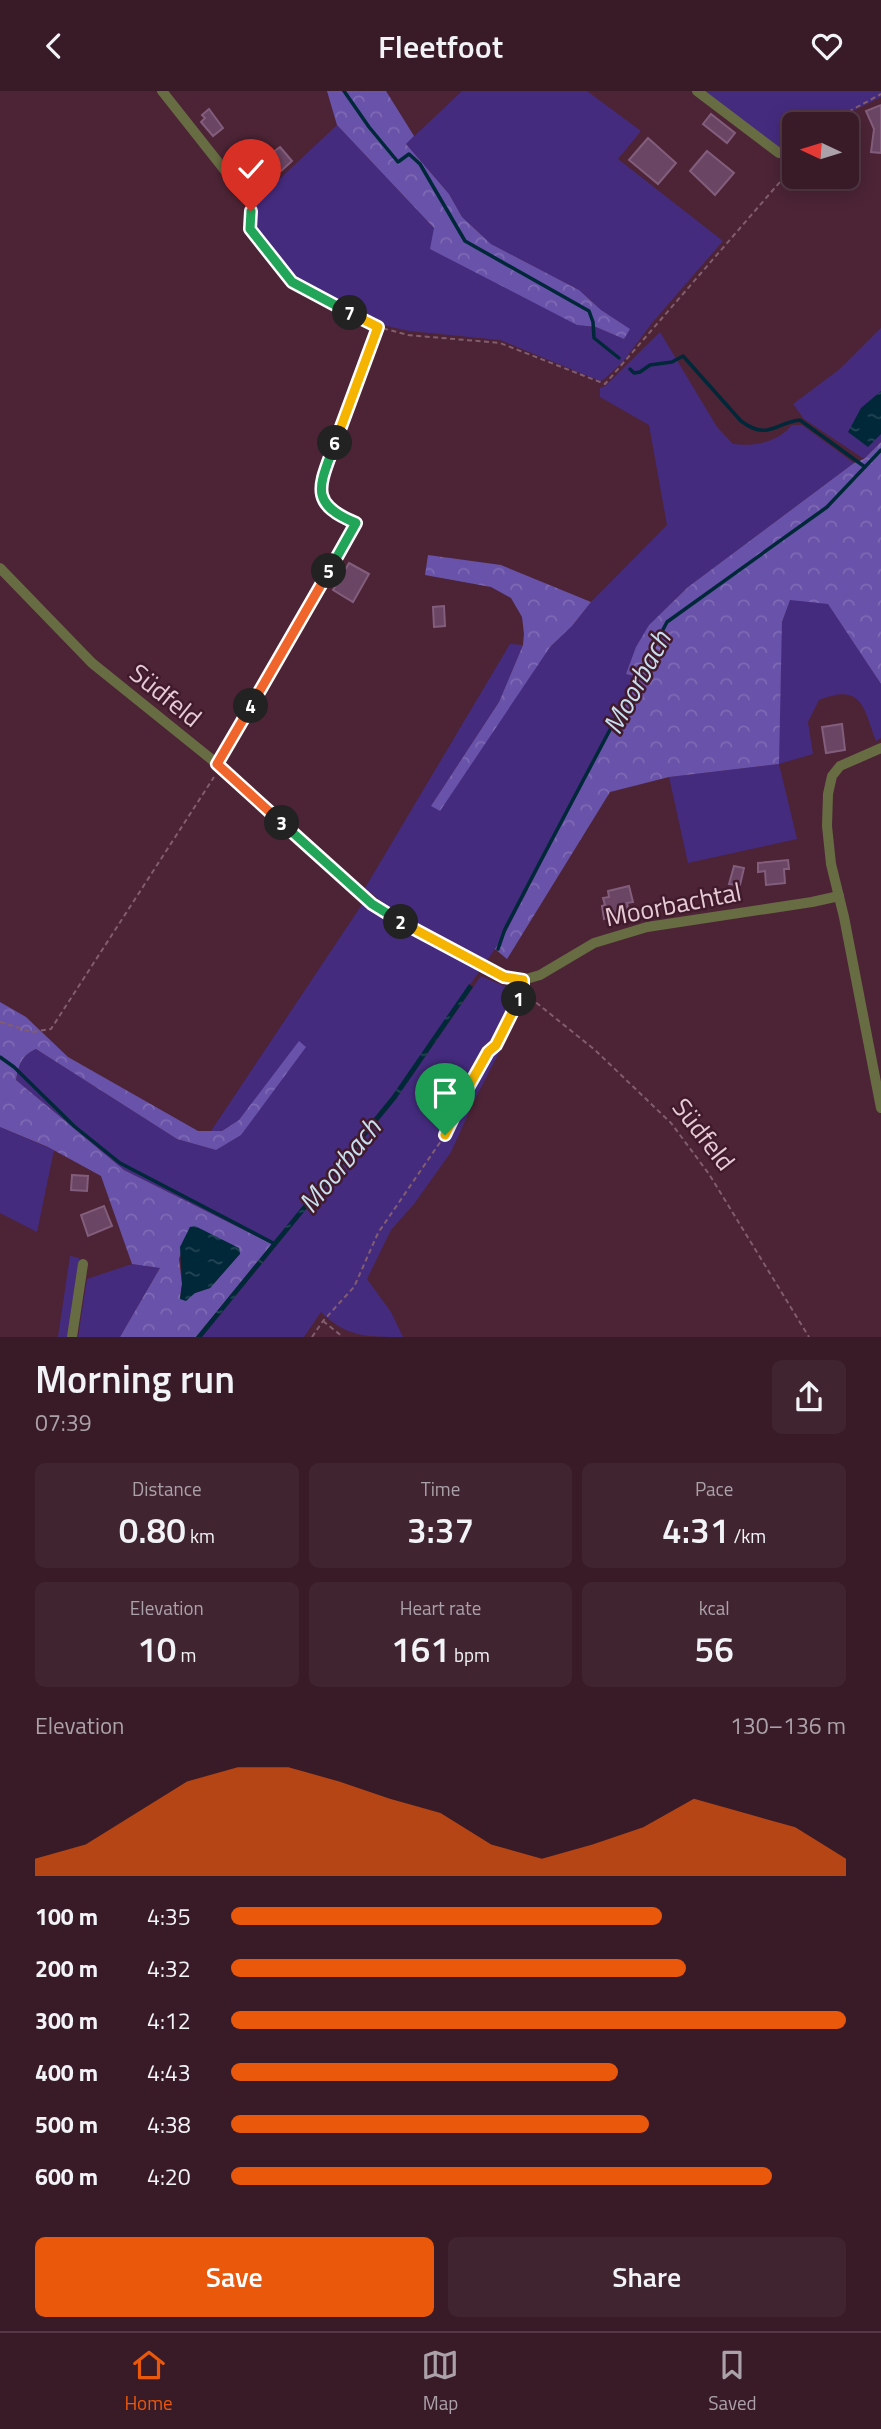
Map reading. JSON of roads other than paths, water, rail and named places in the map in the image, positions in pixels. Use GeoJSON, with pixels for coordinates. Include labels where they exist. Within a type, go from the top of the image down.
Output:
{"type":"FeatureCollection","features":[{"type":"Feature","properties":{"kind":"street"},"geometry":{"type":"LineString","coordinates":[[162,91],[249,201]]}},
{"type":"Feature","properties":{"kind":"street"},"geometry":{"type":"LineString","coordinates":[[697,91],[779,153]]}},
{"type":"Feature","properties":{"kind":"street","name":"Südfeld"},"geometry":{"type":"LineString","coordinates":[[0,568],[92,663],[219,766],[372,904],[504,977],[523,980]]}},
{"type":"Feature","properties":{"kind":"street"},"geometry":{"type":"LineString","coordinates":[[219,766],[300,622]]}},
{"type":"Feature","properties":{"kind":"street"},"geometry":{"type":"LineString","coordinates":[[881,748],[840,766],[831,776],[827,826],[831,864],[881,1108]]}},
{"type":"Feature","properties":{"kind":"street","name":"Moorbachtal"},"geometry":{"type":"LineString","coordinates":[[523,980],[540,975],[594,943],[635,930],[839,896]]}},
{"type":"Feature","properties":{"kind":"street"},"geometry":{"type":"LineString","coordinates":[[72,1337],[83,1264]]}},
{"type":"Feature","properties":{"kind":"water"},"geometry":{"type":"Polygon","coordinates":[[[881,391],[881,434],[868,447],[848,432],[861,408],[881,391]]]}},
{"type":"Feature","properties":{"kind":"water"},"geometry":{"type":"Polygon","coordinates":[[[469,984],[473,987],[396,1099],[202,1337],[196,1337],[392,1096],[469,984]]]}},
{"type":"Feature","properties":{"kind":"water"},"geometry":{"type":"Polygon","coordinates":[[[195,1226],[239,1248],[240,1254],[210,1288],[195,1293],[186,1301],[180,1299],[180,1247],[190,1227],[195,1226]]]}},
{"type":"Feature","properties":{"kind":"waterway"},"geometry":{"type":"LineString","coordinates":[[344,91],[398,162],[409,154],[420,164],[465,241],[589,311],[594,338],[619,358]]}},
{"type":"Feature","properties":{"kind":"waterway"},"geometry":{"type":"LineString","coordinates":[[630,369],[634,373],[640,372],[650,365],[672,362],[683,356],[741,421],[750,427],[765,430],[800,420],[865,467]]}},
{"type":"Feature","properties":{"kind":"waterway","name":"Moorbach"},"geometry":{"type":"LineString","coordinates":[[498,949],[505,929],[667,622],[827,507],[881,450]]}},
{"type":"Feature","properties":{"kind":"waterway"},"geometry":{"type":"LineString","coordinates":[[0,1057],[14,1067],[74,1126],[120,1163],[275,1244]]}}]}
